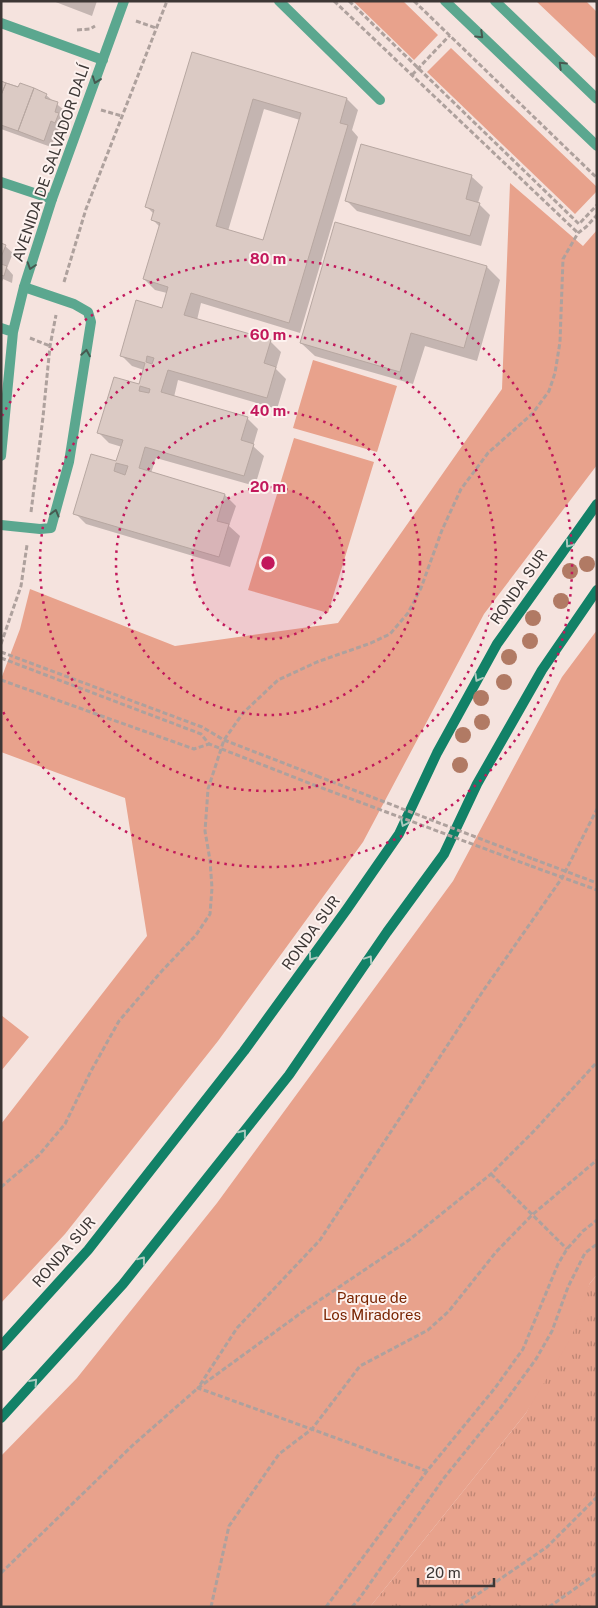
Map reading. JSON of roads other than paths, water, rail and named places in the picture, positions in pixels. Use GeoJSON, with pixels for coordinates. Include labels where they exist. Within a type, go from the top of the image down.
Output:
{"type":"FeatureCollection","features":[{"type":"Feature","properties":{"kind":"main road","name":"RONDA SUR"},"geometry":{"type":"LineString","coordinates":[[1,1346],[88,1250],[244,1051],[347,909],[399,834],[437,752],[497,644],[597,504]]}},
{"type":"Feature","properties":{"kind":"main road"},"geometry":{"type":"LineString","coordinates":[[1,1418],[123,1284],[289,1075],[387,932],[444,854],[477,784],[542,670],[597,590]]}},
{"type":"Feature","properties":{"kind":"street","name":"AVENIDA DE SALVADOR DALÍ"},"geometry":{"type":"LineString","coordinates":[[1,456],[13,332],[24,288],[52,199],[124,1]]}},
{"type":"Feature","properties":{"kind":"street"},"geometry":{"type":"LineString","coordinates":[[280,1],[380,100]]}},
{"type":"Feature","properties":{"kind":"street"},"geometry":{"type":"LineString","coordinates":[[445,1],[597,146]]}},
{"type":"Feature","properties":{"kind":"street"},"geometry":{"type":"LineString","coordinates":[[495,1],[597,99]]}},
{"type":"Feature","properties":{"kind":"street"},"geometry":{"type":"LineString","coordinates":[[1,23],[103,60]]}},
{"type":"Feature","properties":{"kind":"street"},"geometry":{"type":"LineString","coordinates":[[1,182],[52,199]]}},
{"type":"Feature","properties":{"kind":"street"},"geometry":{"type":"LineString","coordinates":[[1,525],[40,529],[51,528],[69,462],[91,322],[88,312],[74,304],[24,288]]}},
{"type":"Feature","properties":{"kind":"street"},"geometry":{"type":"LineString","coordinates":[[1,328],[13,332]]}},
{"type":"Feature","properties":{"kind":"park label","name":"Parque de Los Miradores"},"geometry":{"type":"Point","coordinates":[372,1306]}}]}
